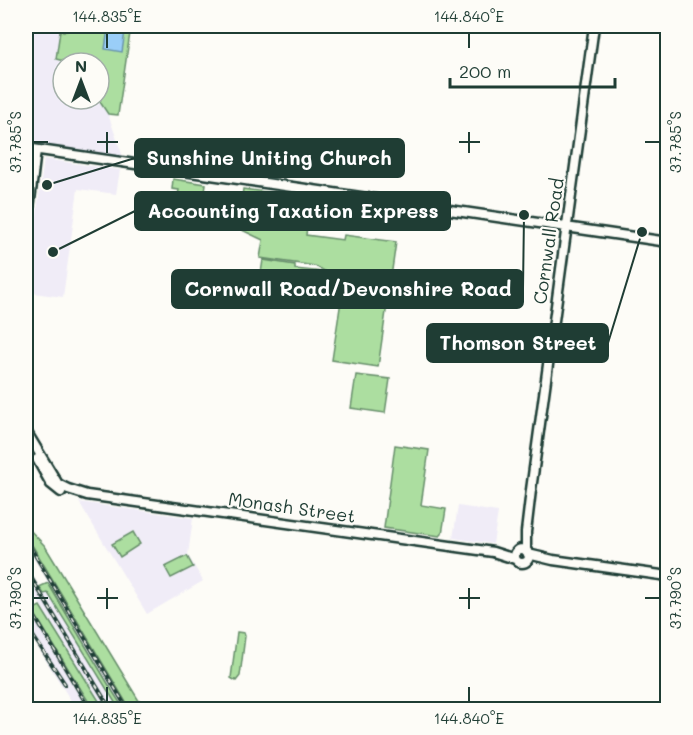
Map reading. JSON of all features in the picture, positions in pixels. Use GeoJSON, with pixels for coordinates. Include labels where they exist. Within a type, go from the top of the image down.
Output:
{"type":"FeatureCollection","features":[{"type":"Feature","properties":{"kind":"street","name":"Cornwall Road"},"geometry":{"type":"LineString","coordinates":[[522,554],[594,26]]}},
{"type":"Feature","properties":{"kind":"street"},"geometry":{"type":"LineString","coordinates":[[26,148],[668,242]]}},
{"type":"Feature","properties":{"kind":"street"},"geometry":{"type":"LineString","coordinates":[[26,234],[36,150]]}},
{"type":"Feature","properties":{"kind":"street"},"geometry":{"type":"LineString","coordinates":[[26,431],[35,450]]}},
{"type":"Feature","properties":{"kind":"street"},"geometry":{"type":"LineString","coordinates":[[26,440],[35,450]]}},
{"type":"Feature","properties":{"kind":"street","name":"Monash Street"},"geometry":{"type":"LineString","coordinates":[[35,450],[53,486],[60,492],[493,552],[522,554],[668,576]]}},
{"type":"Feature","properties":{"kind":"shaded area"},"geometry":{"type":"Polygon","coordinates":[[[26,26],[68,26],[67,32],[61,31],[57,51],[51,51],[51,111],[106,111],[123,157],[26,142],[26,26]]]}},
{"type":"Feature","properties":{"kind":"shaded area"},"geometry":{"type":"Polygon","coordinates":[[[44,159],[120,170],[116,194],[78,189],[63,297],[26,292],[44,159]]]}},
{"type":"Feature","properties":{"kind":"shaded area"},"geometry":{"type":"Polygon","coordinates":[[[79,502],[193,518],[188,555],[203,581],[147,614],[79,502]]]}},
{"type":"Feature","properties":{"kind":"shaded area"},"geometry":{"type":"Polygon","coordinates":[[[458,506],[498,512],[493,544],[453,538],[458,506]]]}},
{"type":"Feature","properties":{"kind":"shaded area"},"geometry":{"type":"Polygon","coordinates":[[[26,535],[131,709],[124,709],[113,692],[26,545],[26,535]]]}},
{"type":"Feature","properties":{"kind":"shaded area"},"geometry":{"type":"Polygon","coordinates":[[[26,565],[44,594],[47,592],[119,709],[104,709],[98,700],[26,581],[26,565]]]}},
{"type":"Feature","properties":{"kind":"shaded area"},"geometry":{"type":"Polygon","coordinates":[[[26,599],[93,709],[76,709],[37,646],[26,627],[26,599]]]}},
{"type":"Feature","properties":{"kind":"green space"},"geometry":{"type":"Polygon","coordinates":[[[68,26],[131,26],[118,115],[108,114],[106,111],[111,111],[111,51],[57,51],[60,31],[67,31],[68,26]]]}},
{"type":"Feature","properties":{"kind":"green space"},"geometry":{"type":"Polygon","coordinates":[[[173,179],[206,184],[203,210],[177,201],[179,190],[172,189],[173,179]]]}},
{"type":"Feature","properties":{"kind":"green space"},"geometry":{"type":"Polygon","coordinates":[[[243,189],[310,198],[306,235],[343,240],[344,235],[396,242],[378,367],[332,360],[344,281],[315,266],[260,258],[263,240],[238,228],[243,189]]]}},
{"type":"Feature","properties":{"kind":"green space"},"geometry":{"type":"Polygon","coordinates":[[[263,260],[295,265],[295,269],[323,272],[320,301],[258,292],[263,260]]]}},
{"type":"Feature","properties":{"kind":"green space"},"geometry":{"type":"Polygon","coordinates":[[[356,375],[390,379],[385,413],[351,408],[356,375]]]}},
{"type":"Feature","properties":{"kind":"green space"},"geometry":{"type":"Polygon","coordinates":[[[395,445],[429,450],[421,505],[446,509],[440,536],[384,528],[395,445]]]}},
{"type":"Feature","properties":{"kind":"green space"},"geometry":{"type":"Polygon","coordinates":[[[26,526],[45,546],[144,709],[131,709],[127,704],[26,535],[26,526]]]}},
{"type":"Feature","properties":{"kind":"green space"},"geometry":{"type":"Polygon","coordinates":[[[133,532],[140,544],[120,557],[112,544],[133,532]]]}},
{"type":"Feature","properties":{"kind":"green space"},"geometry":{"type":"Polygon","coordinates":[[[187,556],[193,567],[171,578],[165,567],[187,556]]]}},
{"type":"Feature","properties":{"kind":"green space"},"geometry":{"type":"Polygon","coordinates":[[[48,583],[124,709],[119,709],[48,593],[44,594],[39,587],[48,583]]]}},
{"type":"Feature","properties":{"kind":"green space"},"geometry":{"type":"Polygon","coordinates":[[[40,606],[104,709],[93,709],[32,610],[40,606]]]}},
{"type":"Feature","properties":{"kind":"green space"},"geometry":{"type":"Polygon","coordinates":[[[237,632],[244,633],[245,636],[240,676],[236,681],[231,678],[237,632]]]}},
{"type":"Feature","properties":{"kind":"water"},"geometry":{"type":"Polygon","coordinates":[[[108,29],[125,31],[122,52],[105,49],[108,29]]]}},
{"type":"Feature","properties":{"kind":"railway"},"geometry":{"type":"LineString","coordinates":[[26,540],[128,710]]}},
{"type":"Feature","properties":{"kind":"railway"},"geometry":{"type":"LineString","coordinates":[[26,569],[111,710]]}},
{"type":"Feature","properties":{"kind":"railway"},"geometry":{"type":"LineString","coordinates":[[26,602],[90,710]]}},
{"type":"Feature","properties":{"kind":"railway"},"geometry":{"type":"LineString","coordinates":[[33,636],[65,684]]}},
{"type":"Feature","properties":{"kind":"place","name":"Sunshine Uniting Church"},"geometry":{"type":"Point","coordinates":[47,185]}},
{"type":"Feature","properties":{"kind":"place","name":"Cornwall Road/Devonshire Road"},"geometry":{"type":"Point","coordinates":[524,215]}},
{"type":"Feature","properties":{"kind":"place","name":"Thomson Street"},"geometry":{"type":"Point","coordinates":[642,232]}},
{"type":"Feature","properties":{"kind":"place","name":"Accounting Taxation Express"},"geometry":{"type":"Point","coordinates":[53,252]}}]}
